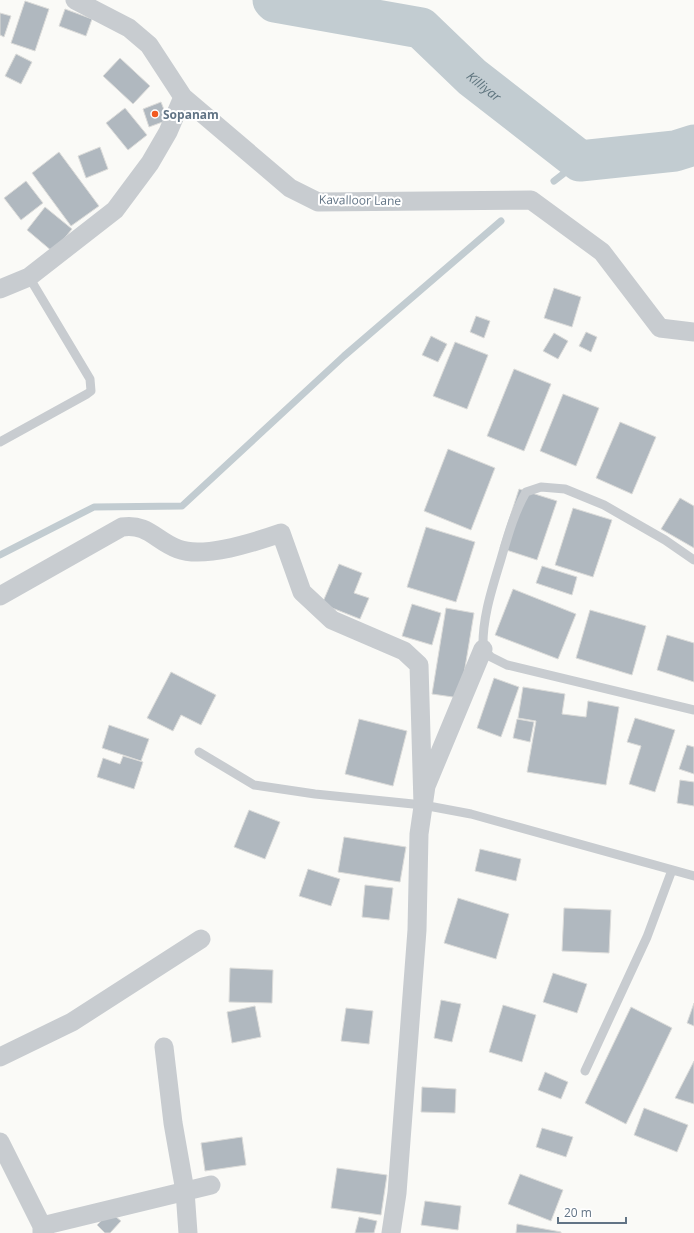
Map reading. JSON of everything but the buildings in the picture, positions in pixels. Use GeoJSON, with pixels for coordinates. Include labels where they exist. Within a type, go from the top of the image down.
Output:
{"type":"FeatureCollection","features":[{"type":"Feature","properties":{"kind":"street","name":"Kavalloor Lane"},"geometry":{"type":"LineString","coordinates":[[75,0],[128,28],[149,45],[183,98],[290,188],[318,202],[531,200],[602,252],[660,328],[694,332]]}},
{"type":"Feature","properties":{"kind":"street"},"geometry":{"type":"LineString","coordinates":[[0,289],[29,277],[115,210],[150,163],[168,132],[183,98]]}},
{"type":"Feature","properties":{"kind":"street"},"geometry":{"type":"LineString","coordinates":[[0,596],[122,527],[131,526],[142,528],[177,549],[189,552],[247,545],[281,533],[302,592],[332,620],[404,651],[419,665],[423,805]]}},
{"type":"Feature","properties":{"kind":"street"},"geometry":{"type":"LineString","coordinates":[[391,1233],[397,1193],[417,930],[419,834],[423,805],[426,786],[483,649]]}},
{"type":"Feature","properties":{"kind":"street"},"geometry":{"type":"LineString","coordinates":[[0,1057],[72,1022],[201,939]]}},
{"type":"Feature","properties":{"kind":"street"},"geometry":{"type":"LineString","coordinates":[[164,1047],[173,1123],[185,1191],[188,1233]]}},
{"type":"Feature","properties":{"kind":"street"},"geometry":{"type":"LineString","coordinates":[[0,1142],[42,1230],[211,1184]]}},
{"type":"Feature","properties":{"kind":"lane"},"geometry":{"type":"LineString","coordinates":[[0,442],[91,391],[90,379],[29,277]]}},
{"type":"Feature","properties":{"kind":"lane"},"geometry":{"type":"LineString","coordinates":[[694,560],[665,540],[604,505],[565,489],[541,487],[526,492],[515,510],[488,603],[482,630],[483,649],[490,657],[507,665],[694,710]]}},
{"type":"Feature","properties":{"kind":"lane"},"geometry":{"type":"LineString","coordinates":[[199,752],[254,785],[315,794],[423,805],[471,814],[694,876]]}},
{"type":"Feature","properties":{"kind":"lane"},"geometry":{"type":"LineString","coordinates":[[585,1071],[647,937],[672,870]]}},
{"type":"Feature","properties":{"kind":"waterway","name":"Killiyar"},"geometry":{"type":"LineString","coordinates":[[273,0],[275,2],[421,28],[472,77],[580,161],[675,151],[694,145]]}},
{"type":"Feature","properties":{"kind":"waterway"},"geometry":{"type":"LineString","coordinates":[[554,181],[580,161]]}},
{"type":"Feature","properties":{"kind":"waterway"},"geometry":{"type":"LineString","coordinates":[[0,555],[94,507],[182,506],[344,356],[501,221]]}},
{"type":"Feature","properties":{"kind":"place","name":"Sopanam"},"geometry":{"type":"Point","coordinates":[155,114]}}]}
